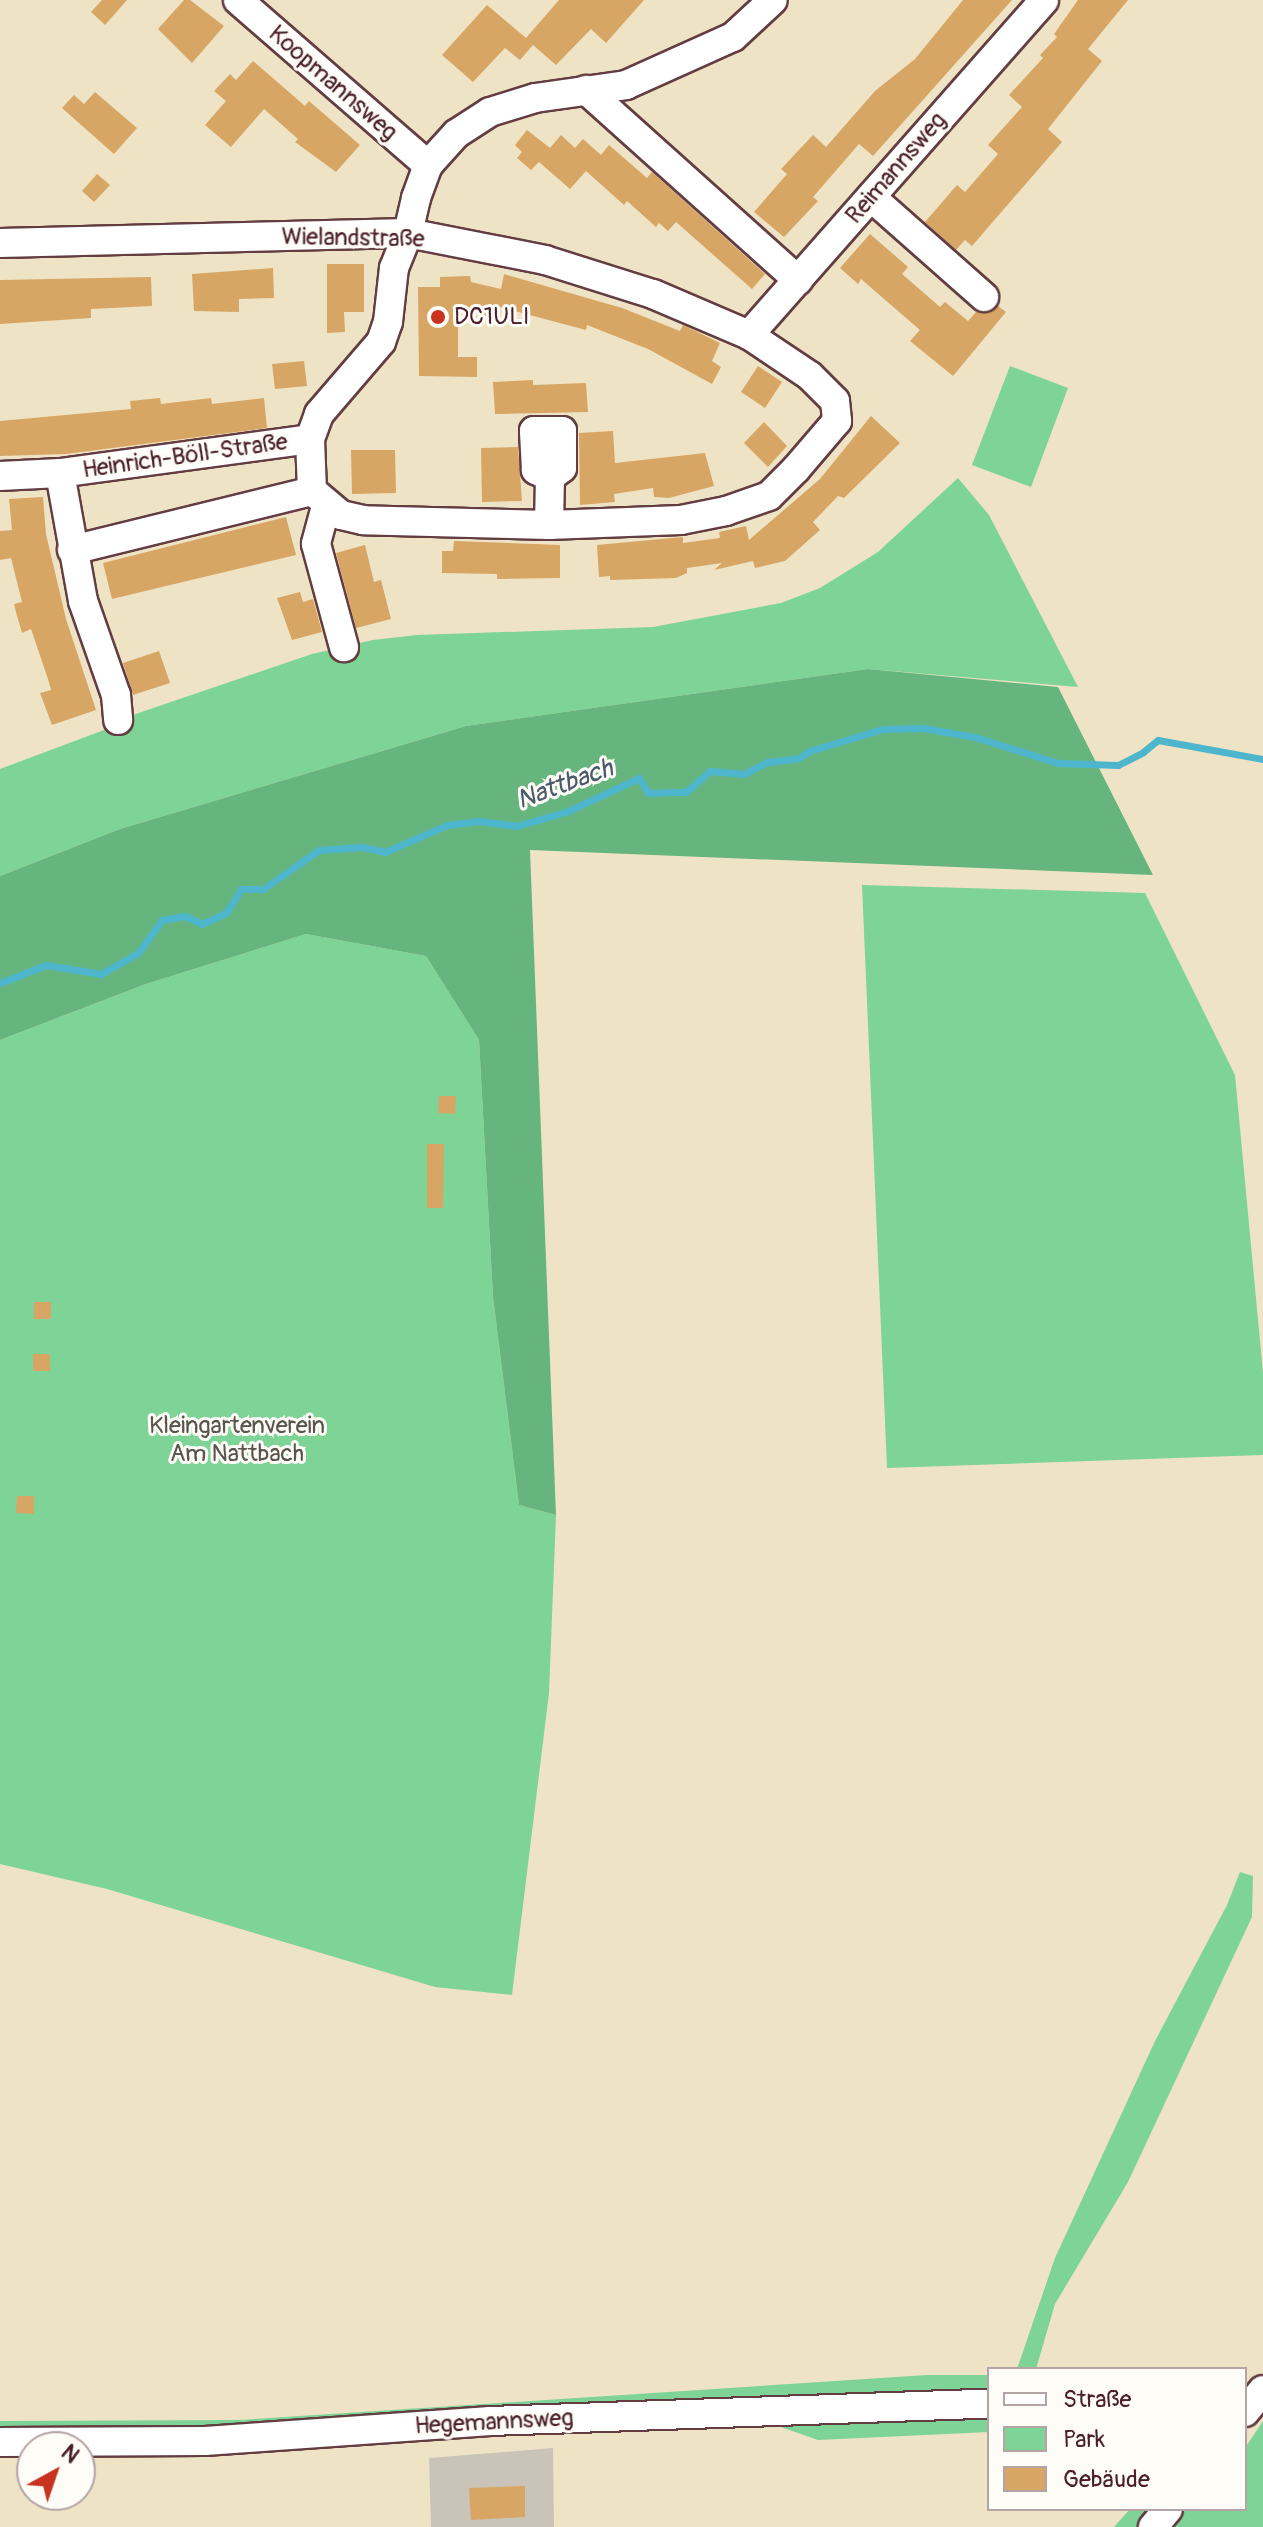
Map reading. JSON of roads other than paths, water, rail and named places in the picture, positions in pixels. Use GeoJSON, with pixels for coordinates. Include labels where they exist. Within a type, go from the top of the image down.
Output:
{"type":"FeatureCollection","features":[{"type":"Feature","properties":{"kind":"street","name":"Koopmannsweg"},"geometry":{"type":"LineString","coordinates":[[238,0],[428,165]]}},
{"type":"Feature","properties":{"kind":"street"},"geometry":{"type":"LineString","coordinates":[[344,647],[316,544],[319,498],[310,439],[325,405],[381,342],[388,322],[394,268],[428,165],[456,134],[490,112],[535,98],[626,85],[733,37],[773,0]]}},
{"type":"Feature","properties":{"kind":"street","name":"Reimannsweg"},"geometry":{"type":"LineString","coordinates":[[749,335],[1044,0]]}},
{"type":"Feature","properties":{"kind":"street"},"geometry":{"type":"LineString","coordinates":[[586,90],[798,280]]}},
{"type":"Feature","properties":{"kind":"street"},"geometry":{"type":"LineString","coordinates":[[871,197],[984,297]]}},
{"type":"Feature","properties":{"kind":"street","name":"Wielandstraße"},"geometry":{"type":"LineString","coordinates":[[0,243],[408,233],[545,260],[653,294],[749,335],[780,355],[835,401],[837,421],[769,496],[726,511],[681,520],[549,525],[363,520],[341,515],[319,498]]}},
{"type":"Feature","properties":{"kind":"street","name":"Heinrich-Böll-Straße"},"geometry":{"type":"LineString","coordinates":[[0,476],[60,473],[310,439]]}},
{"type":"Feature","properties":{"kind":"street","name":"Heinrich-Böll-Straße"},"geometry":{"type":"LineString","coordinates":[[60,473],[83,601],[116,695],[118,720]]}},
{"type":"Feature","properties":{"kind":"street"},"geometry":{"type":"LineString","coordinates":[[549,525],[550,477]]}},
{"type":"Feature","properties":{"kind":"street"},"geometry":{"type":"LineString","coordinates":[[72,550],[319,498]]}},
{"type":"Feature","properties":{"kind":"street","name":"Hegemannsweg"},"geometry":{"type":"LineString","coordinates":[[0,2442],[205,2441],[490,2421],[987,2404]]}},
{"type":"Feature","properties":{"kind":"street"},"geometry":{"type":"LineString","coordinates":[[1153,2527],[1166,2511]]}},
{"type":"Feature","properties":{"kind":"waterway","name":"Nattbach"},"geometry":{"type":"LineString","coordinates":[[0,983],[46,965],[101,974],[138,953],[162,920],[185,916],[202,924],[226,913],[241,889],[263,889],[319,850],[362,847],[385,852],[447,825],[478,821],[517,826],[568,811],[639,778],[648,793],[686,792],[710,771],[744,774],[768,762],[799,758],[809,751],[883,729],[923,728],[975,737],[1058,763],[1118,765],[1158,740],[1263,759]]}},
{"type":"Feature","properties":{"kind":"place","name":"DC1ULI"},"geometry":{"type":"Point","coordinates":[438,317]}},
{"type":"Feature","properties":{"kind":"park label","name":"Kleingartenverein Am Nattbach"},"geometry":{"type":"Point","coordinates":[237,1440]}}]}
